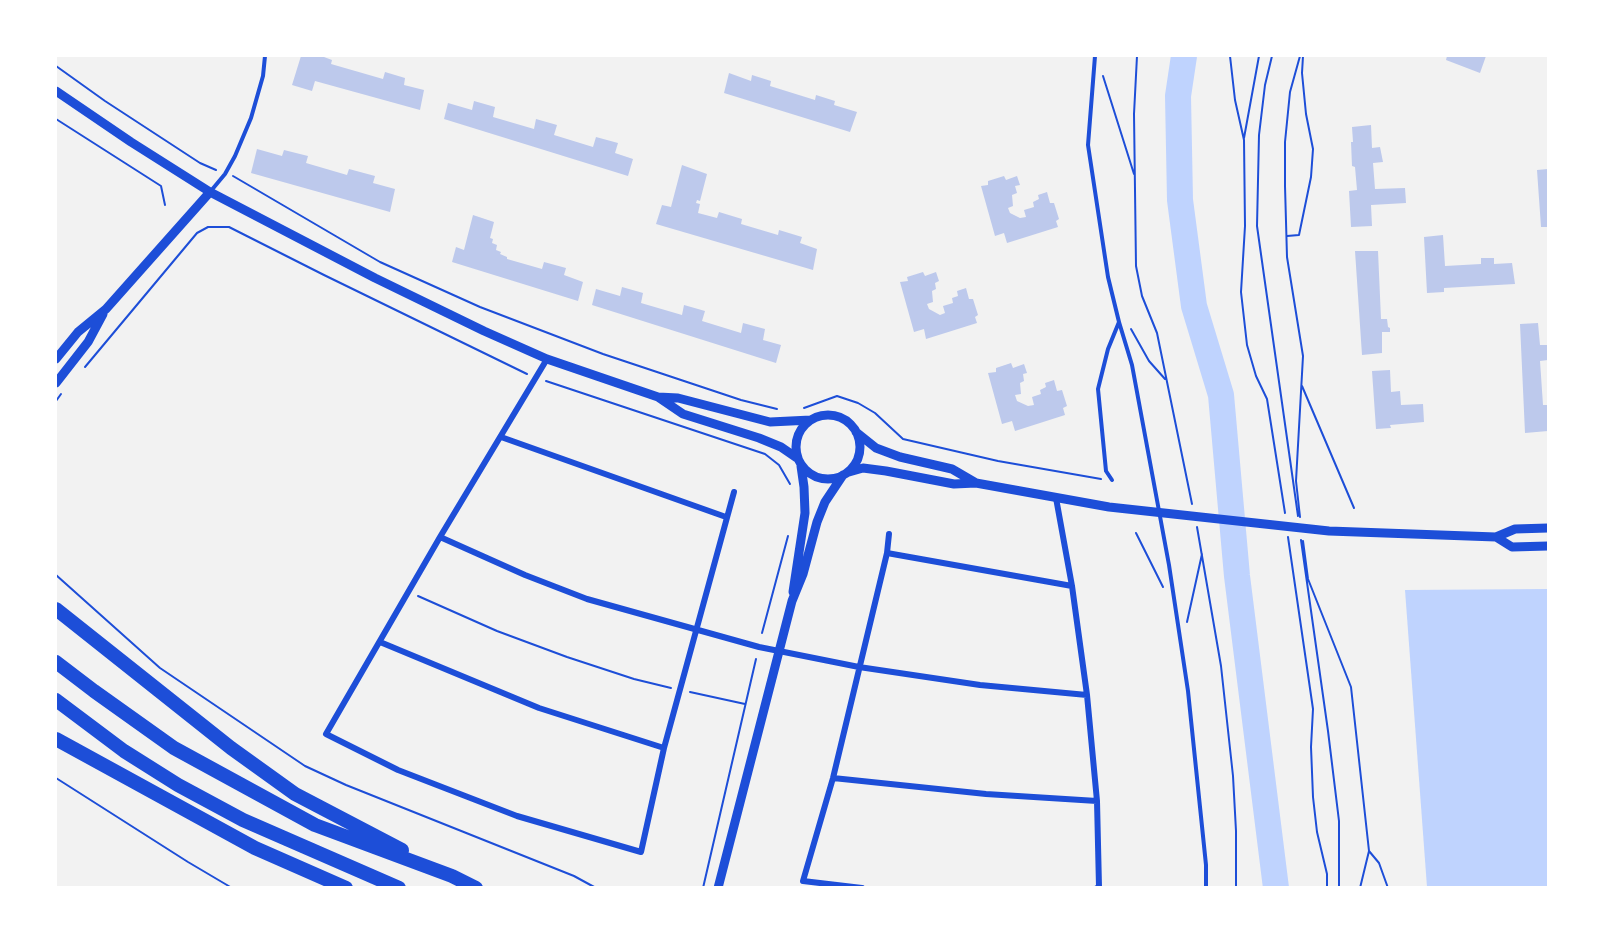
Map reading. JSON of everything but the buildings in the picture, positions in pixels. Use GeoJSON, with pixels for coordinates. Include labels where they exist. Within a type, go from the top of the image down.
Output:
{"type":"FeatureCollection","features":[{"type":"Feature","properties":{"kind":"highway"},"geometry":{"type":"LineString","coordinates":[[56,609],[231,748],[295,794],[476,888]]}},
{"type":"Feature","properties":{"kind":"highway"},"geometry":{"type":"LineString","coordinates":[[56,662],[94,692],[174,748],[315,825],[452,876]]}},
{"type":"Feature","properties":{"kind":"highway"},"geometry":{"type":"LineString","coordinates":[[56,700],[124,751],[178,785],[243,820],[399,888]]}},
{"type":"Feature","properties":{"kind":"highway"},"geometry":{"type":"LineString","coordinates":[[56,739],[255,848],[346,888]]}},
{"type":"Feature","properties":{"kind":"street"},"geometry":{"type":"LineString","coordinates":[[56,91],[210,192],[375,278],[484,331],[547,358],[658,398],[683,414],[781,447],[799,461],[805,470],[818,478],[828,480],[863,468],[954,484],[976,483],[1152,512],[1329,531],[1496,537],[1515,529],[1548,528]]}},
{"type":"Feature","properties":{"kind":"street"},"geometry":{"type":"LineString","coordinates":[[56,359],[78,332],[106,309],[210,192]]}},
{"type":"Feature","properties":{"kind":"street"},"geometry":{"type":"LineString","coordinates":[[56,383],[88,342],[106,309]]}},
{"type":"Feature","properties":{"kind":"street"},"geometry":{"type":"LineString","coordinates":[[547,358],[326,735],[398,770],[506,812],[641,852],[664,748],[734,492]]}},
{"type":"Feature","properties":{"kind":"street"},"geometry":{"type":"LineString","coordinates":[[658,398],[678,398],[770,422],[811,420],[829,415],[849,423],[856,432],[876,448],[900,457],[952,469],[976,483]]}},
{"type":"Feature","properties":{"kind":"street"},"geometry":{"type":"LineString","coordinates":[[792,600],[805,513],[804,487],[796,451],[798,436],[811,420]]}},
{"type":"Feature","properties":{"kind":"street"},"geometry":{"type":"LineString","coordinates":[[718,888],[792,600],[803,574],[817,522],[825,502],[855,464],[859,453],[856,432]]}},
{"type":"Feature","properties":{"kind":"street"},"geometry":{"type":"LineString","coordinates":[[501,437],[726,517]]}},
{"type":"Feature","properties":{"kind":"street"},"geometry":{"type":"LineString","coordinates":[[1056,498],[1072,586],[1087,695],[1097,801],[1100,887],[1097,888]]}},
{"type":"Feature","properties":{"kind":"street"},"geometry":{"type":"LineString","coordinates":[[862,888],[803,881],[833,778],[887,553],[889,534]]}},
{"type":"Feature","properties":{"kind":"street"},"geometry":{"type":"LineString","coordinates":[[440,537],[525,575],[587,599],[779,651],[859,667],[980,685],[1087,695]]}},
{"type":"Feature","properties":{"kind":"street"},"geometry":{"type":"LineString","coordinates":[[1496,537],[1512,547],[1548,546]]}},
{"type":"Feature","properties":{"kind":"street"},"geometry":{"type":"LineString","coordinates":[[887,553],[1072,586]]}},
{"type":"Feature","properties":{"kind":"street"},"geometry":{"type":"LineString","coordinates":[[380,642],[539,708],[664,748]]}},
{"type":"Feature","properties":{"kind":"street"},"geometry":{"type":"LineString","coordinates":[[833,778],[987,794],[1097,801]]}},
{"type":"Feature","properties":{"kind":"lane"},"geometry":{"type":"LineString","coordinates":[[210,192],[225,174],[235,156],[251,118],[265,56]]}},
{"type":"Feature","properties":{"kind":"lane"},"geometry":{"type":"LineString","coordinates":[[1095,56],[1088,145],[1108,277],[1132,365],[1169,565],[1188,691],[1206,865],[1206,888]]}},
{"type":"Feature","properties":{"kind":"lane"},"geometry":{"type":"LineString","coordinates":[[1112,480],[1106,471],[1098,389],[1108,350],[1119,322]]}},
{"type":"Feature","properties":{"kind":"path"},"geometry":{"type":"LineString","coordinates":[[1137,56],[1134,114],[1136,266],[1143,296],[1156,333],[1193,506]]}},
{"type":"Feature","properties":{"kind":"path"},"geometry":{"type":"LineString","coordinates":[[1230,56],[1235,100],[1244,140]]}},
{"type":"Feature","properties":{"kind":"path"},"geometry":{"type":"LineString","coordinates":[[1259,56],[1244,140],[1245,226],[1241,292],[1247,345],[1271,415],[1285,519]]}},
{"type":"Feature","properties":{"kind":"path"},"geometry":{"type":"LineString","coordinates":[[1272,56],[1265,85],[1258,135],[1257,226],[1300,524],[1296,481],[1302,356],[1287,257],[1285,142],[1290,92],[1301,56]]}},
{"type":"Feature","properties":{"kind":"path"},"geometry":{"type":"LineString","coordinates":[[1287,236],[1299,235],[1312,168],[1313,149],[1305,104],[1301,56]]}},
{"type":"Feature","properties":{"kind":"path"},"geometry":{"type":"LineString","coordinates":[[56,66],[200,163],[237,178],[380,262],[480,307],[603,354],[741,400],[783,410]]}},
{"type":"Feature","properties":{"kind":"path"},"geometry":{"type":"LineString","coordinates":[[1100,66],[1135,177]]}},
{"type":"Feature","properties":{"kind":"path"},"geometry":{"type":"LineString","coordinates":[[56,119],[161,186],[165,205]]}},
{"type":"Feature","properties":{"kind":"path"},"geometry":{"type":"LineString","coordinates":[[79,374],[197,233],[208,227],[229,226],[536,378],[765,454],[779,465],[789,480],[792,490]]}},
{"type":"Feature","properties":{"kind":"path"},"geometry":{"type":"LineString","coordinates":[[1129,325],[1149,361],[1166,380]]}},
{"type":"Feature","properties":{"kind":"path"},"geometry":{"type":"LineString","coordinates":[[1301,383],[1354,508]]}},
{"type":"Feature","properties":{"kind":"path"},"geometry":{"type":"LineString","coordinates":[[56,401],[64,390]]}},
{"type":"Feature","properties":{"kind":"path"},"geometry":{"type":"LineString","coordinates":[[794,409],[837,396],[858,403],[875,413],[903,439],[998,461],[1112,480]]}},
{"type":"Feature","properties":{"kind":"path"},"geometry":{"type":"LineString","coordinates":[[1195,517],[1221,666],[1233,776],[1236,888]]}},
{"type":"Feature","properties":{"kind":"path"},"geometry":{"type":"LineString","coordinates":[[1287,530],[1313,709],[1311,747],[1313,797],[1317,832],[1327,874],[1327,888]]}},
{"type":"Feature","properties":{"kind":"path"},"geometry":{"type":"LineString","coordinates":[[1136,533],[1163,589]]}},
{"type":"Feature","properties":{"kind":"path"},"geometry":{"type":"LineString","coordinates":[[1339,888],[1339,821],[1301,535],[1308,579],[1351,687],[1369,851],[1360,888]]}},
{"type":"Feature","properties":{"kind":"path"},"geometry":{"type":"LineString","coordinates":[[762,633],[789,536]]}},
{"type":"Feature","properties":{"kind":"path"},"geometry":{"type":"LineString","coordinates":[[1181,644],[1192,606],[1202,551]]}},
{"type":"Feature","properties":{"kind":"path"},"geometry":{"type":"LineString","coordinates":[[56,575],[160,668],[305,766],[346,785],[573,876],[596,888]]}},
{"type":"Feature","properties":{"kind":"path"},"geometry":{"type":"LineString","coordinates":[[418,596],[497,631],[567,657],[634,679],[671,688]]}},
{"type":"Feature","properties":{"kind":"path"},"geometry":{"type":"LineString","coordinates":[[703,888],[756,659]]}},
{"type":"Feature","properties":{"kind":"path"},"geometry":{"type":"LineString","coordinates":[[690,692],[746,705]]}},
{"type":"Feature","properties":{"kind":"path"},"geometry":{"type":"LineString","coordinates":[[56,778],[232,888]]}},
{"type":"Feature","properties":{"kind":"path"},"geometry":{"type":"LineString","coordinates":[[1369,851],[1379,863],[1388,888]]}},
{"type":"Feature","properties":{"kind":"water"},"geometry":{"type":"Polygon","coordinates":[[[1548,589],[1548,886],[1427,887],[1405,590],[1548,589]]]}},
{"type":"Feature","properties":{"kind":"waterway"},"geometry":{"type":"LineString","coordinates":[[1184,56],[1178,96],[1180,200],[1194,306],[1221,395],[1237,576],[1276,888]]}}]}
